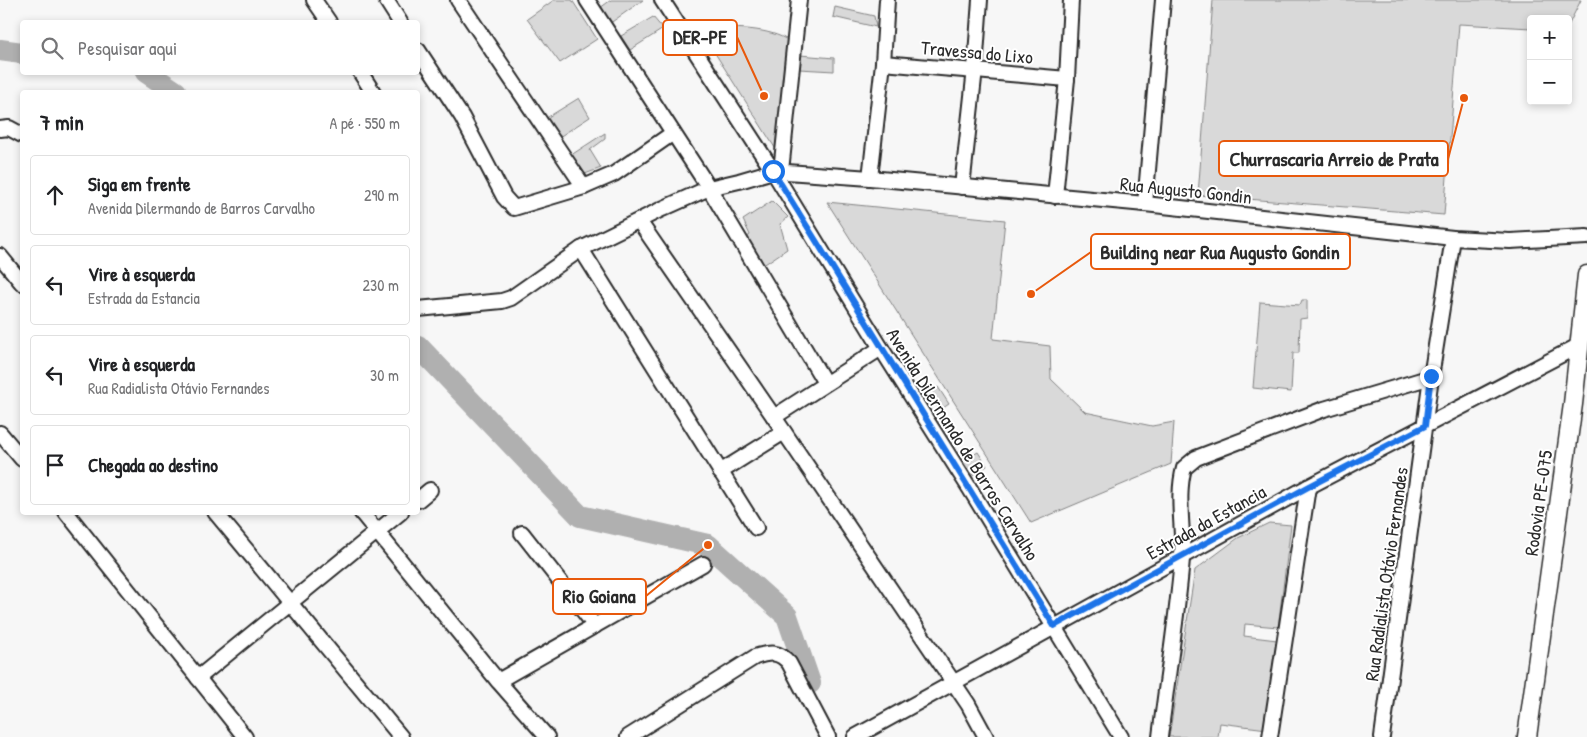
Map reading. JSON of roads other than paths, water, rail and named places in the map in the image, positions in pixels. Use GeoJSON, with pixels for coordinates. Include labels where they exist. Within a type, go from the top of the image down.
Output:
{"type":"FeatureCollection","features":[{"type":"Feature","properties":{"kind":"main road","name":"Rodovia PE-075"},"geometry":{"type":"LineString","coordinates":[[1527,737],[1573,404],[1584,342],[1587,275]]}},
{"type":"Feature","properties":{"kind":"main road"},"geometry":{"type":"LineString","coordinates":[[1573,404],[1587,377]]}},
{"type":"Feature","properties":{"kind":"street"},"geometry":{"type":"LineString","coordinates":[[314,0],[328,20]]}},
{"type":"Feature","properties":{"kind":"street"},"geometry":{"type":"LineString","coordinates":[[386,0],[399,20]]}},
{"type":"Feature","properties":{"kind":"street"},"geometry":{"type":"LineString","coordinates":[[458,0],[584,187]]}},
{"type":"Feature","properties":{"kind":"street"},"geometry":{"type":"LineString","coordinates":[[587,0],[710,188],[825,383]]}},
{"type":"Feature","properties":{"kind":"street","name":"Avenida Dilermando de Barros Carvalho"},"geometry":{"type":"LineString","coordinates":[[662,0],[777,171],[881,348],[1121,737]]}},
{"type":"Feature","properties":{"kind":"street"},"geometry":{"type":"LineString","coordinates":[[420,309],[502,301],[511,298],[581,248],[639,222],[662,209],[710,188],[777,171],[797,22],[798,0]]}},
{"type":"Feature","properties":{"kind":"street"},"geometry":{"type":"LineString","coordinates":[[870,178],[888,0]]}},
{"type":"Feature","properties":{"kind":"street"},"geometry":{"type":"LineString","coordinates":[[962,187],[975,69],[980,0]]}},
{"type":"Feature","properties":{"kind":"street"},"geometry":{"type":"LineString","coordinates":[[1055,196],[1067,79],[1071,0]]}},
{"type":"Feature","properties":{"kind":"street"},"geometry":{"type":"LineString","coordinates":[[1145,204],[1163,0]]}},
{"type":"Feature","properties":{"kind":"street"},"geometry":{"type":"LineString","coordinates":[[420,53],[462,117],[504,197],[512,207],[518,207],[584,187],[614,174],[673,133]]}},
{"type":"Feature","properties":{"kind":"street","name":"Travessa do Lixo"},"geometry":{"type":"LineString","coordinates":[[883,62],[1067,79]]}},
{"type":"Feature","properties":{"kind":"street"},"geometry":{"type":"LineString","coordinates":[[362,75],[372,90]]}},
{"type":"Feature","properties":{"kind":"street"},"geometry":{"type":"LineString","coordinates":[[0,128],[9,128],[20,134]]}},
{"type":"Feature","properties":{"kind":"street","name":"Rua Augusto Gondin"},"geometry":{"type":"LineString","coordinates":[[777,171],[1145,204],[1453,238],[1510,241],[1587,237]]}},
{"type":"Feature","properties":{"kind":"street"},"geometry":{"type":"LineString","coordinates":[[639,222],[774,417],[972,710],[986,737]]}},
{"type":"Feature","properties":{"kind":"street","name":"Rua Radialista Otávio Fernandes"},"geometry":{"type":"LineString","coordinates":[[1382,737],[1431,376],[1453,238]]}},
{"type":"Feature","properties":{"kind":"street"},"geometry":{"type":"LineString","coordinates":[[581,248],[756,528]]}},
{"type":"Feature","properties":{"kind":"street"},"geometry":{"type":"LineString","coordinates":[[0,256],[20,281]]}},
{"type":"Feature","properties":{"kind":"street","name":"Estrada da Estancia"},"geometry":{"type":"LineString","coordinates":[[855,737],[1308,487],[1584,342]]}},
{"type":"Feature","properties":{"kind":"street"},"geometry":{"type":"LineString","coordinates":[[774,417],[881,348]]}},
{"type":"Feature","properties":{"kind":"street"},"geometry":{"type":"LineString","coordinates":[[1160,737],[1173,646],[1182,556],[1181,490],[1184,468],[1196,458],[1324,409],[1431,376]]}},
{"type":"Feature","properties":{"kind":"street"},"geometry":{"type":"LineString","coordinates":[[720,472],[784,432]]}},
{"type":"Feature","properties":{"kind":"street"},"geometry":{"type":"LineString","coordinates":[[0,433],[20,457]]}},
{"type":"Feature","properties":{"kind":"street"},"geometry":{"type":"LineString","coordinates":[[1270,737],[1308,487]]}},
{"type":"Feature","properties":{"kind":"street"},"geometry":{"type":"LineString","coordinates":[[420,498],[430,490]]}},
{"type":"Feature","properties":{"kind":"street"},"geometry":{"type":"LineString","coordinates":[[68,515],[245,737]]}},
{"type":"Feature","properties":{"kind":"street"},"geometry":{"type":"LineString","coordinates":[[218,515],[401,737]]}},
{"type":"Feature","properties":{"kind":"street"},"geometry":{"type":"LineString","coordinates":[[364,515],[498,681],[547,737]]}},
{"type":"Feature","properties":{"kind":"street"},"geometry":{"type":"LineString","coordinates":[[198,678],[397,515]]}},
{"type":"Feature","properties":{"kind":"street"},"geometry":{"type":"LineString","coordinates":[[522,533],[595,626]]}},
{"type":"Feature","properties":{"kind":"street"},"geometry":{"type":"LineString","coordinates":[[498,681],[702,564]]}},
{"type":"Feature","properties":{"kind":"street"},"geometry":{"type":"LineString","coordinates":[[628,737],[755,657],[771,653],[784,656],[789,663],[828,737]]}},
{"type":"Feature","properties":{"kind":"waterway"},"geometry":{"type":"LineString","coordinates":[[0,50],[20,53]]}},
{"type":"Feature","properties":{"kind":"waterway"},"geometry":{"type":"LineString","coordinates":[[150,75],[173,90]]}},
{"type":"Feature","properties":{"kind":"waterway"},"geometry":{"type":"LineString","coordinates":[[420,348],[580,516],[708,545],[787,616],[810,683]]}},
{"type":"Feature","properties":{"kind":"place","name":"DER-PE"},"geometry":{"type":"Point","coordinates":[764,96]}},
{"type":"Feature","properties":{"kind":"place","name":"Churrascaria Arreio de Prata"},"geometry":{"type":"Point","coordinates":[1464,98]}},
{"type":"Feature","properties":{"kind":"place","name":"Building near Rua Augusto Gondin"},"geometry":{"type":"Point","coordinates":[1031,294]}},
{"type":"Feature","properties":{"kind":"place","name":"Rio Goiana"},"geometry":{"type":"Point","coordinates":[708,545]}}]}
